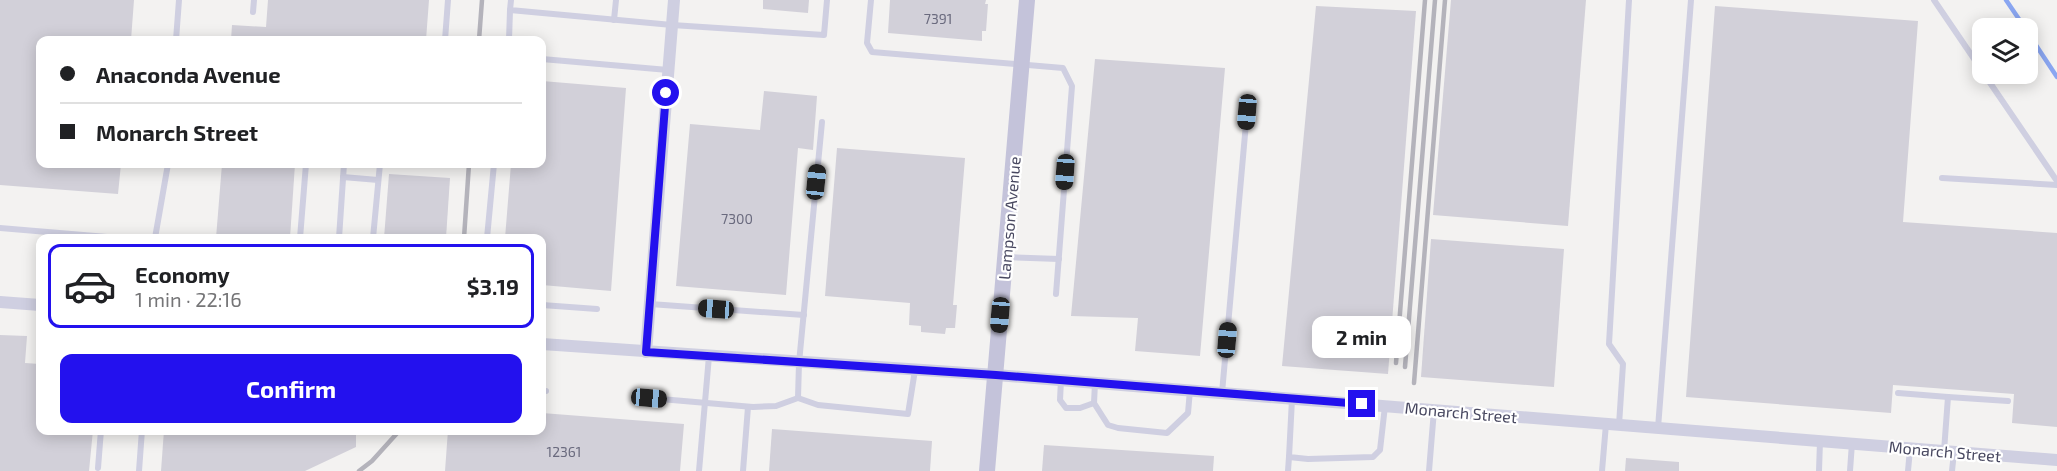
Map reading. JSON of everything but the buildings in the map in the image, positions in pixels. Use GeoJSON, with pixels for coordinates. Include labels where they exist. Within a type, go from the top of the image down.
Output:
{"type":"FeatureCollection","features":[{"type":"Feature","properties":{"kind":"main road","name":"Lampson Avenue"},"geometry":{"type":"LineString","coordinates":[[987,471],[1027,0]]}},
{"type":"Feature","properties":{"kind":"street"},"geometry":{"type":"LineString","coordinates":[[646,352],[674,0]]}},
{"type":"Feature","properties":{"kind":"street"},"geometry":{"type":"LineString","coordinates":[[0,302],[36,305]]}},
{"type":"Feature","properties":{"kind":"street","name":"Monarch Street"},"geometry":{"type":"LineString","coordinates":[[546,344],[1095,382],[1949,451],[2054,463]]}},
{"type":"Feature","properties":{"kind":"lane"},"geometry":{"type":"LineString","coordinates":[[176,36],[179,0]]}},
{"type":"Feature","properties":{"kind":"lane"},"geometry":{"type":"LineString","coordinates":[[253,12],[254,0]]}},
{"type":"Feature","properties":{"kind":"lane"},"geometry":{"type":"LineString","coordinates":[[445,36],[448,0]]}},
{"type":"Feature","properties":{"kind":"lane"},"geometry":{"type":"LineString","coordinates":[[509,36],[511,0]]}},
{"type":"Feature","properties":{"kind":"lane"},"geometry":{"type":"LineString","coordinates":[[614,20],[616,0]]}},
{"type":"Feature","properties":{"kind":"lane"},"geometry":{"type":"LineString","coordinates":[[510,10],[672,25],[824,35],[826,0]]}},
{"type":"Feature","properties":{"kind":"lane"},"geometry":{"type":"LineString","coordinates":[[871,0],[867,43],[872,52],[1063,68],[1072,86],[1056,294]]}},
{"type":"Feature","properties":{"kind":"lane"},"geometry":{"type":"LineString","coordinates":[[1619,425],[1623,364],[1609,344],[1629,0]]}},
{"type":"Feature","properties":{"kind":"lane"},"geometry":{"type":"LineString","coordinates":[[1658,428],[1691,0]]}},
{"type":"Feature","properties":{"kind":"lane"},"geometry":{"type":"LineString","coordinates":[[1934,0],[1972,55]]}},
{"type":"Feature","properties":{"kind":"lane"},"geometry":{"type":"LineString","coordinates":[[546,59],[668,69]]}},
{"type":"Feature","properties":{"kind":"lane"},"geometry":{"type":"LineString","coordinates":[[1991,84],[2057,183]]}},
{"type":"Feature","properties":{"kind":"lane"},"geometry":{"type":"LineString","coordinates":[[1222,393],[1247,112]]}},
{"type":"Feature","properties":{"kind":"lane"},"geometry":{"type":"LineString","coordinates":[[798,398],[799,363],[822,122]]}},
{"type":"Feature","properties":{"kind":"lane"},"geometry":{"type":"LineString","coordinates":[[156,234],[167,168]]}},
{"type":"Feature","properties":{"kind":"lane"},"geometry":{"type":"LineString","coordinates":[[300,234],[306,168]]}},
{"type":"Feature","properties":{"kind":"lane"},"geometry":{"type":"LineString","coordinates":[[339,234],[344,168]]}},
{"type":"Feature","properties":{"kind":"lane"},"geometry":{"type":"LineString","coordinates":[[373,234],[380,168]]}},
{"type":"Feature","properties":{"kind":"lane"},"geometry":{"type":"LineString","coordinates":[[488,234],[494,168]]}},
{"type":"Feature","properties":{"kind":"lane"},"geometry":{"type":"LineString","coordinates":[[343,177],[378,180]]}},
{"type":"Feature","properties":{"kind":"lane"},"geometry":{"type":"LineString","coordinates":[[1942,178],[2057,183]]}},
{"type":"Feature","properties":{"kind":"lane"},"geometry":{"type":"LineString","coordinates":[[0,228],[71,234]]}},
{"type":"Feature","properties":{"kind":"lane"},"geometry":{"type":"LineString","coordinates":[[1005,257],[1059,259]]}},
{"type":"Feature","properties":{"kind":"lane"},"geometry":{"type":"LineString","coordinates":[[650,304],[804,315]]}},
{"type":"Feature","properties":{"kind":"lane"},"geometry":{"type":"LineString","coordinates":[[546,305],[597,309]]}},
{"type":"Feature","properties":{"kind":"lane"},"geometry":{"type":"LineString","coordinates":[[699,471],[709,356]]}},
{"type":"Feature","properties":{"kind":"lane"},"geometry":{"type":"LineString","coordinates":[[649,398],[748,407],[776,406],[798,398],[818,405],[908,414],[915,370]]}},
{"type":"Feature","properties":{"kind":"lane"},"geometry":{"type":"LineString","coordinates":[[1062,380],[1060,400],[1066,408],[1080,408],[1094,403]]}},
{"type":"Feature","properties":{"kind":"lane"},"geometry":{"type":"LineString","coordinates":[[1095,382],[1094,403],[1108,425],[1167,433],[1188,413],[1190,390]]}},
{"type":"Feature","properties":{"kind":"lane"},"geometry":{"type":"LineString","coordinates":[[1898,393],[2008,401]]}},
{"type":"Feature","properties":{"kind":"lane"},"geometry":{"type":"LineString","coordinates":[[1948,397],[1949,451],[1952,471]]}},
{"type":"Feature","properties":{"kind":"lane"},"geometry":{"type":"LineString","coordinates":[[1288,471],[1292,399]]}},
{"type":"Feature","properties":{"kind":"lane"},"geometry":{"type":"LineString","coordinates":[[1289,457],[1308,459],[1373,457],[1380,450],[1385,406]]}},
{"type":"Feature","properties":{"kind":"lane"},"geometry":{"type":"LineString","coordinates":[[743,471],[748,407]]}},
{"type":"Feature","properties":{"kind":"lane"},"geometry":{"type":"LineString","coordinates":[[1429,471],[1434,410]]}},
{"type":"Feature","properties":{"kind":"lane"},"geometry":{"type":"LineString","coordinates":[[1602,471],[1606,424]]}},
{"type":"Feature","properties":{"kind":"lane"},"geometry":{"type":"LineString","coordinates":[[98,468],[101,435]]}},
{"type":"Feature","properties":{"kind":"lane"},"geometry":{"type":"LineString","coordinates":[[139,471],[142,435]]}},
{"type":"Feature","properties":{"kind":"lane"},"geometry":{"type":"LineString","coordinates":[[1819,471],[1820,441]]}},
{"type":"Feature","properties":{"kind":"lane"},"geometry":{"type":"LineString","coordinates":[[1850,471],[1852,443]]}},
{"type":"Feature","properties":{"kind":"lane"},"geometry":{"type":"LineString","coordinates":[[1908,471],[1910,448]]}},
{"type":"Feature","properties":{"kind":"waterway"},"geometry":{"type":"LineString","coordinates":[[2006,0],[2018,18]]}},
{"type":"Feature","properties":{"kind":"waterway"},"geometry":{"type":"LineString","coordinates":[[2038,48],[2057,77]]}},
{"type":"Feature","properties":{"kind":"railway"},"geometry":{"type":"LineString","coordinates":[[479,36],[482,0]]}},
{"type":"Feature","properties":{"kind":"railway"},"geometry":{"type":"LineString","coordinates":[[1396,363],[1425,0]]}},
{"type":"Feature","properties":{"kind":"railway"},"geometry":{"type":"LineString","coordinates":[[1405,367],[1435,0]]}},
{"type":"Feature","properties":{"kind":"railway"},"geometry":{"type":"LineString","coordinates":[[1414,383],[1445,0]]}},
{"type":"Feature","properties":{"kind":"railway"},"geometry":{"type":"LineString","coordinates":[[464,234],[469,168]]}},
{"type":"Feature","properties":{"kind":"railway"},"geometry":{"type":"LineString","coordinates":[[359,471],[372,461],[395,435]]}},
{"type":"Feature","properties":{"kind":"route"},"geometry":{"type":"LineString","coordinates":[[666,93],[646,352],[996,375],[1362,404]]}}]}
